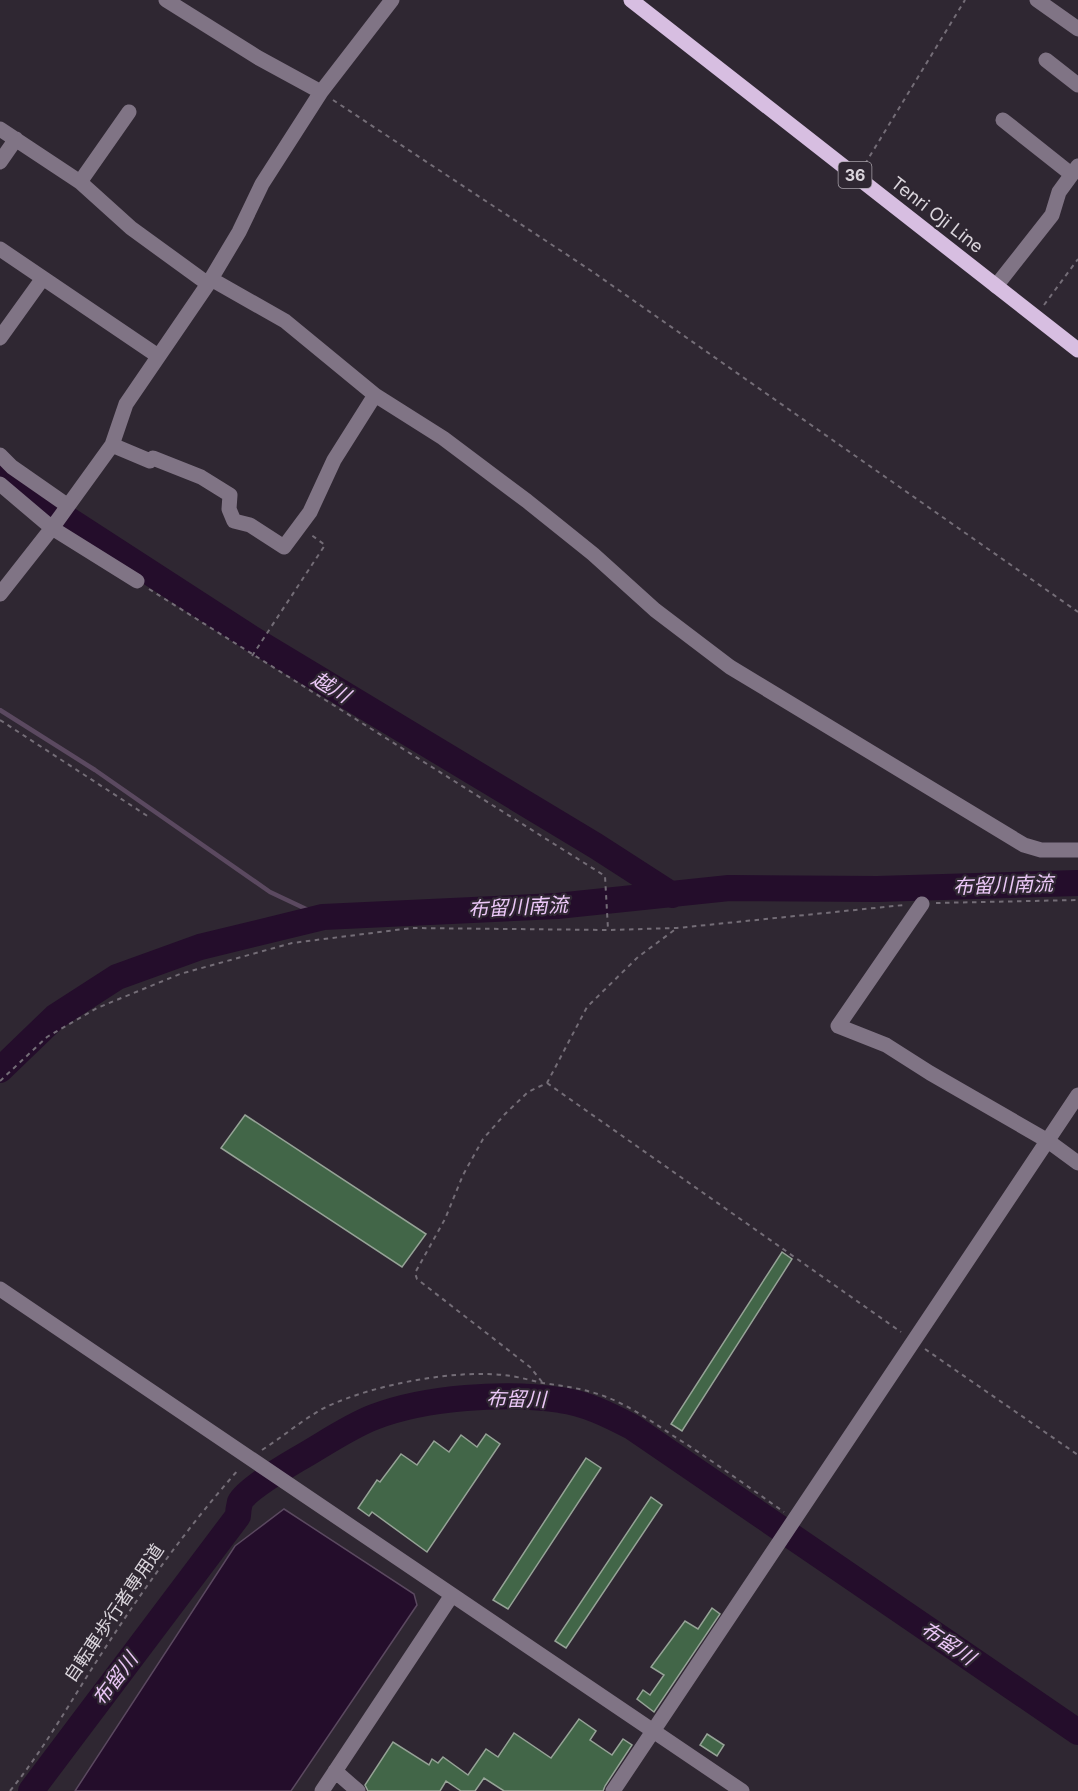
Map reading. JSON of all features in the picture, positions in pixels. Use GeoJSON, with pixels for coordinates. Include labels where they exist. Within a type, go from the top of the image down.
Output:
{"type":"FeatureCollection","features":[{"type":"Feature","properties":{"kind":"main road","name":"Tenri Oji Line"},"geometry":{"type":"LineString","coordinates":[[631,0],[1078,350]]}},
{"type":"Feature","properties":{"kind":"street"},"geometry":{"type":"LineString","coordinates":[[166,0],[256,57],[321,92]]}},
{"type":"Feature","properties":{"kind":"street"},"geometry":{"type":"LineString","coordinates":[[0,594],[52,528],[112,445],[126,404],[210,282],[239,232],[262,184],[321,92],[392,0]]}},
{"type":"Feature","properties":{"kind":"street"},"geometry":{"type":"LineString","coordinates":[[1037,0],[1078,29]]}},
{"type":"Feature","properties":{"kind":"street"},"geometry":{"type":"LineString","coordinates":[[1046,60],[1078,85]]}},
{"type":"Feature","properties":{"kind":"street"},"geometry":{"type":"LineString","coordinates":[[80,183],[129,112]]}},
{"type":"Feature","properties":{"kind":"street"},"geometry":{"type":"LineString","coordinates":[[996,286],[1052,215],[1059,192],[1075,170],[1003,120]]}},
{"type":"Feature","properties":{"kind":"street"},"geometry":{"type":"LineString","coordinates":[[0,129],[80,183],[131,228],[210,282],[285,321],[375,395],[443,438],[527,501],[593,554],[655,610],[730,667],[1024,845],[1041,850],[1078,849]]}},
{"type":"Feature","properties":{"kind":"street"},"geometry":{"type":"LineString","coordinates":[[0,162],[16,139]]}},
{"type":"Feature","properties":{"kind":"street"},"geometry":{"type":"LineString","coordinates":[[0,249],[158,356]]}},
{"type":"Feature","properties":{"kind":"street"},"geometry":{"type":"LineString","coordinates":[[0,338],[43,278]]}},
{"type":"Feature","properties":{"kind":"street"},"geometry":{"type":"LineString","coordinates":[[112,445],[150,461],[153,458],[201,477],[230,495],[229,509],[234,521],[250,525],[284,547],[310,512],[334,460],[375,395]]}},
{"type":"Feature","properties":{"kind":"street"},"geometry":{"type":"LineString","coordinates":[[0,455],[12,467],[68,506]]}},
{"type":"Feature","properties":{"kind":"street"},"geometry":{"type":"LineString","coordinates":[[0,484],[52,528],[137,581]]}},
{"type":"Feature","properties":{"kind":"street"},"geometry":{"type":"LineString","coordinates":[[922,903],[838,1026],[886,1045],[930,1074],[1048,1141],[1078,1163]]}},
{"type":"Feature","properties":{"kind":"street"},"geometry":{"type":"LineString","coordinates":[[613,1791],[1078,1095]]}},
{"type":"Feature","properties":{"kind":"street"},"geometry":{"type":"LineString","coordinates":[[0,1289],[742,1791]]}},
{"type":"Feature","properties":{"kind":"street"},"geometry":{"type":"LineString","coordinates":[[322,1791],[452,1595]]}},
{"type":"Feature","properties":{"kind":"street"},"geometry":{"type":"LineString","coordinates":[[335,1771],[358,1791]]}},
{"type":"Feature","properties":{"kind":"path"},"geometry":{"type":"LineString","coordinates":[[857,177],[965,0]]}},
{"type":"Feature","properties":{"kind":"path"},"geometry":{"type":"LineString","coordinates":[[321,92],[590,270],[1078,612]]}},
{"type":"Feature","properties":{"kind":"path"},"geometry":{"type":"LineString","coordinates":[[1036,317],[1078,259]]}},
{"type":"Feature","properties":{"kind":"path"},"geometry":{"type":"LineString","coordinates":[[252,656],[325,545],[300,527]]}},
{"type":"Feature","properties":{"kind":"path"},"geometry":{"type":"LineString","coordinates":[[137,581],[252,656],[605,876],[608,930]]}},
{"type":"Feature","properties":{"kind":"path"},"geometry":{"type":"LineString","coordinates":[[0,720],[149,817]]}},
{"type":"Feature","properties":{"kind":"path"},"geometry":{"type":"LineString","coordinates":[[0,1081],[47,1037],[97,1008],[180,974],[292,943],[412,928],[608,930],[677,928],[922,903],[1078,900]]}},
{"type":"Feature","properties":{"kind":"path"},"geometry":{"type":"LineString","coordinates":[[542,1383],[530,1367],[417,1280],[415,1273],[445,1219],[463,1174],[483,1139],[528,1092],[548,1083],[587,1007],[638,957],[677,928]]}},
{"type":"Feature","properties":{"kind":"path"},"geometry":{"type":"LineString","coordinates":[[548,1083],[1078,1455]]}},
{"type":"Feature","properties":{"kind":"path","name":"自転車歩行者専用道"},"geometry":{"type":"LineString","coordinates":[[10,1791],[50,1735],[149,1582],[187,1531],[252,1459],[327,1407],[414,1381],[475,1375],[512,1376],[542,1383],[568,1385],[594,1392],[620,1403],[720,1466],[792,1522]]}},
{"type":"Feature","properties":{"kind":"shaded area"},"geometry":{"type":"Polygon","coordinates":[[[284,1509],[414,1594],[417,1605],[291,1791],[75,1791],[235,1546],[284,1509]]]}},
{"type":"Feature","properties":{"kind":"building"},"geometry":{"type":"Polygon","coordinates":[[[245,1115],[426,1234],[402,1267],[221,1148],[245,1115]]]}},
{"type":"Feature","properties":{"kind":"building"},"geometry":{"type":"Polygon","coordinates":[[[782,1252],[792,1259],[682,1431],[671,1424],[782,1252]]]}},
{"type":"Feature","properties":{"kind":"building"},"geometry":{"type":"Polygon","coordinates":[[[486,1434],[500,1444],[427,1552],[372,1512],[369,1516],[358,1508],[377,1480],[380,1482],[401,1454],[417,1465],[434,1441],[449,1452],[461,1435],[477,1447],[486,1434]]]}},
{"type":"Feature","properties":{"kind":"building"},"geometry":{"type":"Polygon","coordinates":[[[586,1458],[601,1468],[508,1609],[493,1600],[586,1458]]]}},
{"type":"Feature","properties":{"kind":"building"},"geometry":{"type":"Polygon","coordinates":[[[651,1497],[662,1505],[566,1648],[555,1641],[651,1497]]]}},
{"type":"Feature","properties":{"kind":"building"},"geometry":{"type":"Polygon","coordinates":[[[712,1608],[720,1614],[654,1712],[637,1699],[643,1690],[650,1695],[664,1675],[651,1667],[685,1621],[698,1629],[712,1608]]]}},
{"type":"Feature","properties":{"kind":"building"},"geometry":{"type":"Polygon","coordinates":[[[579,1719],[596,1731],[590,1740],[612,1755],[623,1739],[632,1745],[603,1791],[504,1791],[484,1778],[475,1791],[461,1791],[446,1781],[440,1791],[368,1791],[365,1785],[393,1742],[429,1765],[432,1759],[438,1763],[443,1757],[468,1775],[486,1749],[498,1757],[514,1733],[551,1758],[579,1719]]]}},
{"type":"Feature","properties":{"kind":"building"},"geometry":{"type":"Polygon","coordinates":[[[707,1734],[724,1745],[717,1756],[700,1745],[707,1734]]]}},
{"type":"Feature","properties":{"kind":"waterway","name":"越川"},"geometry":{"type":"LineString","coordinates":[[0,465],[55,511],[254,640],[596,846],[672,895]]}},
{"type":"Feature","properties":{"kind":"waterway"},"geometry":{"type":"LineString","coordinates":[[0,710],[95,770],[270,892],[323,917]]}},
{"type":"Feature","properties":{"kind":"waterway","name":"布留川南流"},"geometry":{"type":"LineString","coordinates":[[0,1070],[55,1017],[117,977],[200,947],[323,917],[557,906],[729,888],[877,889],[1078,883]]}},
{"type":"Feature","properties":{"kind":"waterway","name":"布留川"},"geometry":{"type":"LineString","coordinates":[[31,1791],[238,1516],[240,1502],[250,1491],[292,1462],[364,1421],[417,1405],[466,1398],[515,1396],[569,1402],[597,1410],[632,1427],[1078,1732]]}}]}
